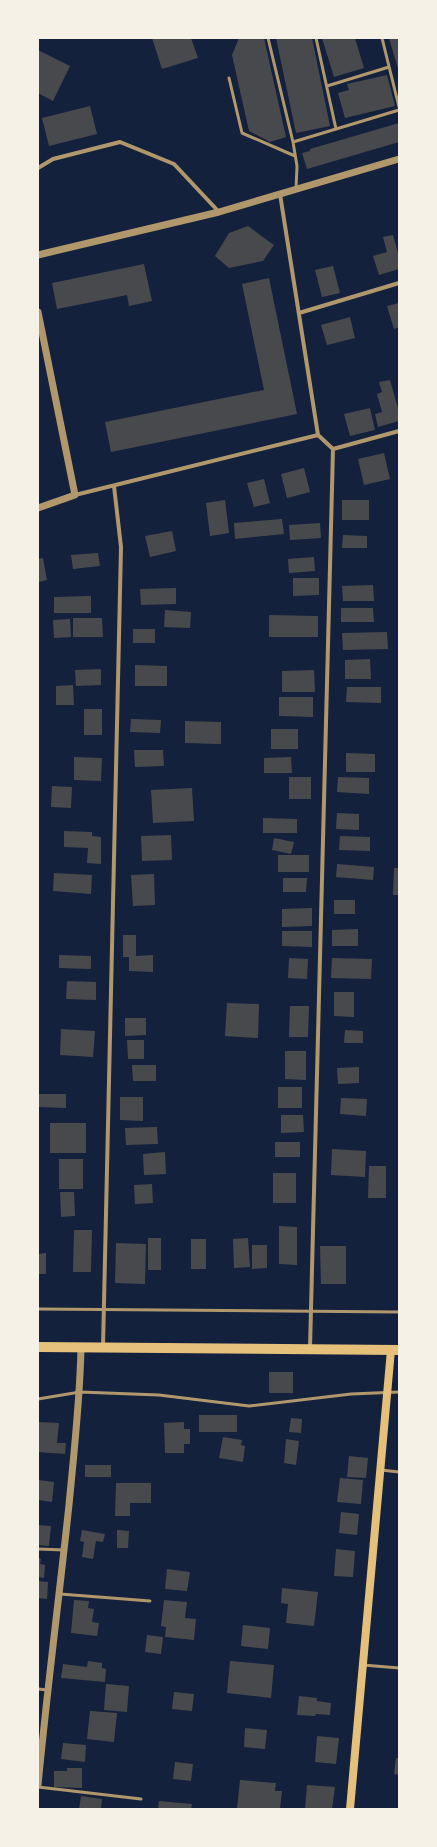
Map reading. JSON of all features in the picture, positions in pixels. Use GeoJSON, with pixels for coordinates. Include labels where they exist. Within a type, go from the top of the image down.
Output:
{"type":"FeatureCollection","features":[{"type":"Feature","properties":{"kind":"main road"},"geometry":{"type":"LineString","coordinates":[[38,1348],[395,1350],[387,1392],[350,1809]]}},
{"type":"Feature","properties":{"kind":"street"},"geometry":{"type":"LineString","coordinates":[[38,168],[53,159],[120,142],[174,164],[218,212]]}},
{"type":"Feature","properties":{"kind":"street"},"geometry":{"type":"LineString","coordinates":[[38,255],[218,212],[399,159]]}},
{"type":"Feature","properties":{"kind":"street"},"geometry":{"type":"LineString","coordinates":[[280,194],[318,435],[334,449]]}},
{"type":"Feature","properties":{"kind":"street"},"geometry":{"type":"LineString","coordinates":[[299,313],[399,283]]}},
{"type":"Feature","properties":{"kind":"street"},"geometry":{"type":"LineString","coordinates":[[38,312],[75,496]]}},
{"type":"Feature","properties":{"kind":"street"},"geometry":{"type":"LineString","coordinates":[[334,449],[399,431]]}},
{"type":"Feature","properties":{"kind":"street"},"geometry":{"type":"LineString","coordinates":[[38,508],[75,496],[318,435]]}},
{"type":"Feature","properties":{"kind":"street"},"geometry":{"type":"LineString","coordinates":[[310,1349],[334,449]]}},
{"type":"Feature","properties":{"kind":"street"},"geometry":{"type":"LineString","coordinates":[[103,1348],[120,547],[114,486]]}},
{"type":"Feature","properties":{"kind":"street"},"geometry":{"type":"LineString","coordinates":[[38,1786],[60,1594],[80,1392],[81,1348]]}},
{"type":"Feature","properties":{"kind":"lane"},"geometry":{"type":"LineString","coordinates":[[268,38],[293,142],[296,166],[296,189]]}},
{"type":"Feature","properties":{"kind":"lane"},"geometry":{"type":"LineString","coordinates":[[316,38],[336,129]]}},
{"type":"Feature","properties":{"kind":"lane"},"geometry":{"type":"LineString","coordinates":[[382,38],[399,107]]}},
{"type":"Feature","properties":{"kind":"lane"},"geometry":{"type":"LineString","coordinates":[[327,86],[389,67]]}},
{"type":"Feature","properties":{"kind":"lane"},"geometry":{"type":"LineString","coordinates":[[229,78],[242,133],[295,156]]}},
{"type":"Feature","properties":{"kind":"lane"},"geometry":{"type":"LineString","coordinates":[[293,142],[399,110]]}},
{"type":"Feature","properties":{"kind":"lane"},"geometry":{"type":"LineString","coordinates":[[38,1309],[399,1312]]}},
{"type":"Feature","properties":{"kind":"lane"},"geometry":{"type":"LineString","coordinates":[[38,1398],[80,1392],[159,1395],[249,1406],[399,1392]]}},
{"type":"Feature","properties":{"kind":"lane"},"geometry":{"type":"LineString","coordinates":[[380,1470],[399,1472]]}},
{"type":"Feature","properties":{"kind":"lane"},"geometry":{"type":"LineString","coordinates":[[38,1549],[64,1550]]}},
{"type":"Feature","properties":{"kind":"lane"},"geometry":{"type":"LineString","coordinates":[[60,1594],[150,1601]]}},
{"type":"Feature","properties":{"kind":"lane"},"geometry":{"type":"LineString","coordinates":[[363,1665],[399,1668]]}},
{"type":"Feature","properties":{"kind":"lane"},"geometry":{"type":"LineString","coordinates":[[38,1689],[48,1690]]}},
{"type":"Feature","properties":{"kind":"lane"},"geometry":{"type":"LineString","coordinates":[[38,1786],[141,1799]]}},
{"type":"Feature","properties":{"kind":"building"},"geometry":{"type":"Polygon","coordinates":[[[152,38],[191,38],[198,58],[162,69],[152,38]]]}},
{"type":"Feature","properties":{"kind":"building"},"geometry":{"type":"Polygon","coordinates":[[[239,38],[264,38],[286,137],[270,142],[249,131],[232,55],[239,38]]]}},
{"type":"Feature","properties":{"kind":"building"},"geometry":{"type":"Polygon","coordinates":[[[276,38],[312,38],[330,126],[296,133],[276,38]]]}},
{"type":"Feature","properties":{"kind":"building"},"geometry":{"type":"Polygon","coordinates":[[[322,38],[355,38],[364,68],[334,77],[322,38]]]}},
{"type":"Feature","properties":{"kind":"building"},"geometry":{"type":"Polygon","coordinates":[[[389,38],[399,38],[399,72],[389,38]]]}},
{"type":"Feature","properties":{"kind":"building"},"geometry":{"type":"Polygon","coordinates":[[[38,50],[70,66],[53,101],[38,93],[38,50]]]}},
{"type":"Feature","properties":{"kind":"building"},"geometry":{"type":"Polygon","coordinates":[[[387,75],[395,106],[345,118],[338,93],[349,90],[347,84],[387,75]]]}},
{"type":"Feature","properties":{"kind":"building"},"geometry":{"type":"Polygon","coordinates":[[[90,106],[97,134],[49,146],[42,118],[90,106]]]}},
{"type":"Feature","properties":{"kind":"building"},"geometry":{"type":"Polygon","coordinates":[[[399,123],[399,142],[307,169],[302,153],[310,151],[310,149],[399,123]]]}},
{"type":"Feature","properties":{"kind":"building"},"geometry":{"type":"Polygon","coordinates":[[[248,226],[274,245],[263,261],[229,268],[215,256],[229,233],[248,226]]]}},
{"type":"Feature","properties":{"kind":"building"},"geometry":{"type":"Polygon","coordinates":[[[393,235],[399,257],[399,269],[379,275],[373,256],[387,252],[383,237],[393,235]]]}},
{"type":"Feature","properties":{"kind":"building"},"geometry":{"type":"Polygon","coordinates":[[[144,264],[152,301],[129,306],[127,295],[57,309],[52,283],[144,264]]]}},
{"type":"Feature","properties":{"kind":"building"},"geometry":{"type":"Polygon","coordinates":[[[333,266],[340,293],[322,297],[315,270],[333,266]]]}},
{"type":"Feature","properties":{"kind":"building"},"geometry":{"type":"Polygon","coordinates":[[[269,278],[297,414],[111,452],[105,422],[264,390],[242,284],[269,278]]]}},
{"type":"Feature","properties":{"kind":"building"},"geometry":{"type":"Polygon","coordinates":[[[399,303],[399,327],[394,329],[387,306],[399,303]]]}},
{"type":"Feature","properties":{"kind":"building"},"geometry":{"type":"Polygon","coordinates":[[[350,317],[355,338],[327,345],[321,325],[350,317]]]}},
{"type":"Feature","properties":{"kind":"building"},"geometry":{"type":"Polygon","coordinates":[[[390,380],[399,412],[399,421],[378,427],[375,414],[382,412],[377,394],[382,392],[379,382],[390,380]]]}},
{"type":"Feature","properties":{"kind":"building"},"geometry":{"type":"Polygon","coordinates":[[[370,408],[375,430],[350,436],[344,414],[370,408]]]}},
{"type":"Feature","properties":{"kind":"building"},"geometry":{"type":"Polygon","coordinates":[[[384,453],[390,479],[364,485],[358,459],[384,453]]]}},
{"type":"Feature","properties":{"kind":"building"},"geometry":{"type":"Polygon","coordinates":[[[304,468],[310,492],[287,498],[281,474],[304,468]]]}},
{"type":"Feature","properties":{"kind":"building"},"geometry":{"type":"Polygon","coordinates":[[[264,479],[270,503],[254,507],[247,483],[264,479]]]}},
{"type":"Feature","properties":{"kind":"building"},"geometry":{"type":"Polygon","coordinates":[[[225,500],[229,533],[210,536],[206,503],[225,500]]]}},
{"type":"Feature","properties":{"kind":"building"},"geometry":{"type":"Polygon","coordinates":[[[342,500],[369,500],[369,520],[342,520],[342,500]]]}},
{"type":"Feature","properties":{"kind":"building"},"geometry":{"type":"Polygon","coordinates":[[[282,519],[284,534],[235,539],[234,523],[282,519]]]}},
{"type":"Feature","properties":{"kind":"building"},"geometry":{"type":"Polygon","coordinates":[[[320,523],[321,538],[290,540],[289,525],[320,523]]]}},
{"type":"Feature","properties":{"kind":"building"},"geometry":{"type":"Polygon","coordinates":[[[172,531],[176,551],[150,557],[145,536],[172,531]]]}},
{"type":"Feature","properties":{"kind":"building"},"geometry":{"type":"Polygon","coordinates":[[[343,535],[367,536],[367,548],[342,548],[343,535]]]}},
{"type":"Feature","properties":{"kind":"building"},"geometry":{"type":"Polygon","coordinates":[[[98,553],[100,566],[73,569],[71,555],[98,553]]]}},
{"type":"Feature","properties":{"kind":"building"},"geometry":{"type":"Polygon","coordinates":[[[314,557],[315,571],[289,573],[288,559],[314,557]]]}},
{"type":"Feature","properties":{"kind":"building"},"geometry":{"type":"Polygon","coordinates":[[[43,558],[47,580],[38,582],[38,559],[43,558]]]}},
{"type":"Feature","properties":{"kind":"building"},"geometry":{"type":"Polygon","coordinates":[[[293,578],[319,578],[319,595],[293,596],[293,578]]]}},
{"type":"Feature","properties":{"kind":"building"},"geometry":{"type":"Polygon","coordinates":[[[373,585],[374,601],[343,601],[342,586],[373,585]]]}},
{"type":"Feature","properties":{"kind":"building"},"geometry":{"type":"Polygon","coordinates":[[[176,588],[176,604],[141,605],[140,589],[176,588]]]}},
{"type":"Feature","properties":{"kind":"building"},"geometry":{"type":"Polygon","coordinates":[[[91,596],[91,613],[54,613],[54,597],[91,596]]]}},
{"type":"Feature","properties":{"kind":"building"},"geometry":{"type":"Polygon","coordinates":[[[341,608],[373,608],[374,622],[341,622],[341,608]]]}},
{"type":"Feature","properties":{"kind":"building"},"geometry":{"type":"Polygon","coordinates":[[[165,610],[191,612],[190,628],[164,627],[165,610]]]}},
{"type":"Feature","properties":{"kind":"building"},"geometry":{"type":"Polygon","coordinates":[[[269,615],[318,616],[318,637],[269,637],[269,615]]]}},
{"type":"Feature","properties":{"kind":"building"},"geometry":{"type":"Polygon","coordinates":[[[73,618],[102,618],[103,637],[73,637],[73,618]]]}},
{"type":"Feature","properties":{"kind":"building"},"geometry":{"type":"Polygon","coordinates":[[[70,619],[71,637],[54,638],[53,620],[70,619]]]}},
{"type":"Feature","properties":{"kind":"building"},"geometry":{"type":"Polygon","coordinates":[[[133,629],[155,629],[155,643],[133,643],[133,629]]]}},
{"type":"Feature","properties":{"kind":"building"},"geometry":{"type":"Polygon","coordinates":[[[387,632],[388,649],[343,650],[342,633],[387,632]]]}},
{"type":"Feature","properties":{"kind":"building"},"geometry":{"type":"Polygon","coordinates":[[[370,659],[371,679],[345,679],[345,660],[370,659]]]}},
{"type":"Feature","properties":{"kind":"building"},"geometry":{"type":"Polygon","coordinates":[[[135,665],[167,666],[167,686],[135,686],[135,665]]]}},
{"type":"Feature","properties":{"kind":"building"},"geometry":{"type":"Polygon","coordinates":[[[101,669],[101,685],[76,686],[75,670],[101,669]]]}},
{"type":"Feature","properties":{"kind":"building"},"geometry":{"type":"Polygon","coordinates":[[[314,670],[315,692],[282,692],[282,671],[314,670]]]}},
{"type":"Feature","properties":{"kind":"building"},"geometry":{"type":"Polygon","coordinates":[[[73,685],[74,705],[56,705],[56,686],[73,685]]]}},
{"type":"Feature","properties":{"kind":"building"},"geometry":{"type":"Polygon","coordinates":[[[347,687],[381,687],[381,703],[346,702],[347,687]]]}},
{"type":"Feature","properties":{"kind":"building"},"geometry":{"type":"Polygon","coordinates":[[[279,697],[313,697],[313,717],[279,716],[279,697]]]}},
{"type":"Feature","properties":{"kind":"building"},"geometry":{"type":"Polygon","coordinates":[[[84,709],[102,709],[102,735],[84,735],[84,709]]]}},
{"type":"Feature","properties":{"kind":"building"},"geometry":{"type":"Polygon","coordinates":[[[131,719],[161,720],[160,733],[130,732],[131,719]]]}},
{"type":"Feature","properties":{"kind":"building"},"geometry":{"type":"Polygon","coordinates":[[[185,721],[221,722],[221,744],[185,743],[185,721]]]}},
{"type":"Feature","properties":{"kind":"building"},"geometry":{"type":"Polygon","coordinates":[[[271,729],[298,729],[298,749],[271,749],[271,729]]]}},
{"type":"Feature","properties":{"kind":"building"},"geometry":{"type":"Polygon","coordinates":[[[134,750],[163,750],[164,766],[135,767],[134,750]]]}},
{"type":"Feature","properties":{"kind":"building"},"geometry":{"type":"Polygon","coordinates":[[[346,753],[375,754],[375,772],[346,772],[346,753]]]}},
{"type":"Feature","properties":{"kind":"building"},"geometry":{"type":"Polygon","coordinates":[[[74,757],[102,758],[101,781],[74,780],[74,757]]]}},
{"type":"Feature","properties":{"kind":"building"},"geometry":{"type":"Polygon","coordinates":[[[291,757],[292,773],[264,773],[264,758],[291,757]]]}},
{"type":"Feature","properties":{"kind":"building"},"geometry":{"type":"Polygon","coordinates":[[[289,777],[311,777],[311,799],[289,799],[289,777]]]}},
{"type":"Feature","properties":{"kind":"building"},"geometry":{"type":"Polygon","coordinates":[[[338,777],[369,778],[369,794],[337,792],[338,777]]]}},
{"type":"Feature","properties":{"kind":"building"},"geometry":{"type":"Polygon","coordinates":[[[52,786],[72,787],[71,808],[51,807],[52,786]]]}},
{"type":"Feature","properties":{"kind":"building"},"geometry":{"type":"Polygon","coordinates":[[[192,788],[194,821],[153,823],[151,790],[192,788]]]}},
{"type":"Feature","properties":{"kind":"building"},"geometry":{"type":"Polygon","coordinates":[[[337,813],[359,814],[359,830],[336,829],[337,813]]]}},
{"type":"Feature","properties":{"kind":"building"},"geometry":{"type":"Polygon","coordinates":[[[263,818],[297,819],[297,833],[263,833],[263,818]]]}},
{"type":"Feature","properties":{"kind":"building"},"geometry":{"type":"Polygon","coordinates":[[[64,831],[92,832],[92,836],[101,837],[101,864],[87,863],[88,848],[64,847],[64,831]]]}},
{"type":"Feature","properties":{"kind":"building"},"geometry":{"type":"Polygon","coordinates":[[[171,835],[172,860],[142,861],[141,836],[171,835]]]}},
{"type":"Feature","properties":{"kind":"building"},"geometry":{"type":"Polygon","coordinates":[[[340,836],[370,837],[370,851],[339,850],[340,836]]]}},
{"type":"Feature","properties":{"kind":"building"},"geometry":{"type":"Polygon","coordinates":[[[274,838],[294,842],[291,854],[272,850],[274,838]]]}},
{"type":"Feature","properties":{"kind":"building"},"geometry":{"type":"Polygon","coordinates":[[[278,855],[309,855],[309,872],[278,872],[278,855]]]}},
{"type":"Feature","properties":{"kind":"building"},"geometry":{"type":"Polygon","coordinates":[[[337,864],[374,867],[373,880],[336,877],[337,864]]]}},
{"type":"Feature","properties":{"kind":"building"},"geometry":{"type":"Polygon","coordinates":[[[394,868],[399,868],[399,895],[393,895],[394,868]]]}},
{"type":"Feature","properties":{"kind":"building"},"geometry":{"type":"Polygon","coordinates":[[[54,873],[92,875],[91,894],[53,891],[54,873]]]}},
{"type":"Feature","properties":{"kind":"building"},"geometry":{"type":"Polygon","coordinates":[[[154,874],[155,905],[133,906],[131,875],[154,874]]]}},
{"type":"Feature","properties":{"kind":"building"},"geometry":{"type":"Polygon","coordinates":[[[283,878],[307,878],[306,892],[283,892],[283,878]]]}},
{"type":"Feature","properties":{"kind":"building"},"geometry":{"type":"Polygon","coordinates":[[[334,900],[355,900],[355,914],[334,914],[334,900]]]}},
{"type":"Feature","properties":{"kind":"building"},"geometry":{"type":"Polygon","coordinates":[[[312,908],[312,926],[282,927],[282,909],[312,908]]]}},
{"type":"Feature","properties":{"kind":"building"},"geometry":{"type":"Polygon","coordinates":[[[358,929],[358,946],[332,946],[332,930],[358,929]]]}},
{"type":"Feature","properties":{"kind":"building"},"geometry":{"type":"Polygon","coordinates":[[[282,931],[312,931],[312,947],[282,946],[282,931]]]}},
{"type":"Feature","properties":{"kind":"building"},"geometry":{"type":"Polygon","coordinates":[[[123,935],[136,935],[136,956],[153,955],[153,972],[129,971],[129,957],[123,957],[123,935]]]}},
{"type":"Feature","properties":{"kind":"building"},"geometry":{"type":"Polygon","coordinates":[[[59,955],[91,956],[91,969],[59,968],[59,955]]]}},
{"type":"Feature","properties":{"kind":"building"},"geometry":{"type":"Polygon","coordinates":[[[289,958],[308,959],[307,979],[288,978],[289,958]]]}},
{"type":"Feature","properties":{"kind":"building"},"geometry":{"type":"Polygon","coordinates":[[[332,958],[372,959],[371,979],[331,978],[332,958]]]}},
{"type":"Feature","properties":{"kind":"building"},"geometry":{"type":"Polygon","coordinates":[[[67,981],[96,982],[96,1000],[66,999],[67,981]]]}},
{"type":"Feature","properties":{"kind":"building"},"geometry":{"type":"Polygon","coordinates":[[[334,992],[354,992],[354,1017],[334,1016],[334,992]]]}},
{"type":"Feature","properties":{"kind":"building"},"geometry":{"type":"Polygon","coordinates":[[[227,1003],[259,1004],[258,1038],[225,1036],[227,1003]]]}},
{"type":"Feature","properties":{"kind":"building"},"geometry":{"type":"Polygon","coordinates":[[[290,1006],[309,1006],[308,1037],[289,1037],[290,1006]]]}},
{"type":"Feature","properties":{"kind":"building"},"geometry":{"type":"Polygon","coordinates":[[[125,1018],[146,1018],[146,1035],[125,1036],[125,1018]]]}},
{"type":"Feature","properties":{"kind":"building"},"geometry":{"type":"Polygon","coordinates":[[[61,1029],[95,1031],[93,1057],[60,1055],[61,1029]]]}},
{"type":"Feature","properties":{"kind":"building"},"geometry":{"type":"Polygon","coordinates":[[[345,1030],[363,1031],[363,1043],[344,1043],[345,1030]]]}},
{"type":"Feature","properties":{"kind":"building"},"geometry":{"type":"Polygon","coordinates":[[[127,1040],[144,1040],[144,1059],[128,1059],[127,1040]]]}},
{"type":"Feature","properties":{"kind":"building"},"geometry":{"type":"Polygon","coordinates":[[[285,1051],[306,1051],[306,1080],[285,1079],[285,1051]]]}},
{"type":"Feature","properties":{"kind":"building"},"geometry":{"type":"Polygon","coordinates":[[[132,1065],[156,1065],[156,1081],[133,1081],[132,1065]]]}},
{"type":"Feature","properties":{"kind":"building"},"geometry":{"type":"Polygon","coordinates":[[[359,1067],[359,1083],[338,1084],[337,1068],[359,1067]]]}},
{"type":"Feature","properties":{"kind":"building"},"geometry":{"type":"Polygon","coordinates":[[[278,1087],[302,1087],[302,1108],[278,1108],[278,1087]]]}},
{"type":"Feature","properties":{"kind":"building"},"geometry":{"type":"Polygon","coordinates":[[[38,1094],[66,1094],[66,1108],[38,1107],[38,1094]]]}},
{"type":"Feature","properties":{"kind":"building"},"geometry":{"type":"Polygon","coordinates":[[[120,1097],[143,1097],[143,1121],[120,1120],[120,1097]]]}},
{"type":"Feature","properties":{"kind":"building"},"geometry":{"type":"Polygon","coordinates":[[[341,1098],[367,1099],[366,1116],[340,1114],[341,1098]]]}},
{"type":"Feature","properties":{"kind":"building"},"geometry":{"type":"Polygon","coordinates":[[[281,1115],[303,1115],[304,1132],[281,1133],[281,1115]]]}},
{"type":"Feature","properties":{"kind":"building"},"geometry":{"type":"Polygon","coordinates":[[[50,1123],[86,1123],[86,1153],[50,1153],[50,1123]]]}},
{"type":"Feature","properties":{"kind":"building"},"geometry":{"type":"Polygon","coordinates":[[[157,1127],[158,1144],[126,1145],[125,1128],[157,1127]]]}},
{"type":"Feature","properties":{"kind":"building"},"geometry":{"type":"Polygon","coordinates":[[[275,1142],[300,1142],[300,1157],[275,1157],[275,1142]]]}},
{"type":"Feature","properties":{"kind":"building"},"geometry":{"type":"Polygon","coordinates":[[[332,1149],[366,1151],[365,1177],[331,1175],[332,1149]]]}},
{"type":"Feature","properties":{"kind":"building"},"geometry":{"type":"Polygon","coordinates":[[[165,1152],[166,1174],[144,1175],[143,1154],[165,1152]]]}},
{"type":"Feature","properties":{"kind":"building"},"geometry":{"type":"Polygon","coordinates":[[[59,1159],[83,1159],[83,1189],[59,1189],[59,1159]]]}},
{"type":"Feature","properties":{"kind":"building"},"geometry":{"type":"Polygon","coordinates":[[[369,1166],[386,1166],[386,1198],[368,1198],[369,1166]]]}},
{"type":"Feature","properties":{"kind":"building"},"geometry":{"type":"Polygon","coordinates":[[[273,1173],[296,1173],[296,1203],[273,1203],[273,1173]]]}},
{"type":"Feature","properties":{"kind":"building"},"geometry":{"type":"Polygon","coordinates":[[[152,1184],[153,1203],[135,1204],[134,1185],[152,1184]]]}},
{"type":"Feature","properties":{"kind":"building"},"geometry":{"type":"Polygon","coordinates":[[[60,1192],[74,1192],[75,1216],[61,1217],[60,1192]]]}},
{"type":"Feature","properties":{"kind":"building"},"geometry":{"type":"Polygon","coordinates":[[[279,1226],[297,1227],[297,1265],[279,1264],[279,1226]]]}},
{"type":"Feature","properties":{"kind":"building"},"geometry":{"type":"Polygon","coordinates":[[[74,1230],[92,1230],[91,1272],[73,1272],[74,1230]]]}},
{"type":"Feature","properties":{"kind":"building"},"geometry":{"type":"Polygon","coordinates":[[[148,1238],[161,1238],[161,1270],[148,1270],[148,1238]]]}},
{"type":"Feature","properties":{"kind":"building"},"geometry":{"type":"Polygon","coordinates":[[[248,1238],[250,1267],[234,1268],[233,1239],[248,1238]]]}},
{"type":"Feature","properties":{"kind":"building"},"geometry":{"type":"Polygon","coordinates":[[[191,1239],[206,1239],[206,1269],[191,1269],[191,1239]]]}},
{"type":"Feature","properties":{"kind":"building"},"geometry":{"type":"Polygon","coordinates":[[[116,1243],[146,1244],[145,1284],[115,1283],[116,1243]]]}},
{"type":"Feature","properties":{"kind":"building"},"geometry":{"type":"Polygon","coordinates":[[[252,1245],[267,1245],[267,1268],[252,1269],[252,1245]]]}},
{"type":"Feature","properties":{"kind":"building"},"geometry":{"type":"Polygon","coordinates":[[[320,1246],[346,1246],[346,1284],[321,1284],[320,1246]]]}},
{"type":"Feature","properties":{"kind":"building"},"geometry":{"type":"Polygon","coordinates":[[[46,1253],[46,1274],[38,1274],[38,1254],[46,1253]]]}},
{"type":"Feature","properties":{"kind":"building"},"geometry":{"type":"Polygon","coordinates":[[[269,1372],[293,1372],[293,1393],[269,1393],[269,1372]]]}},
{"type":"Feature","properties":{"kind":"building"},"geometry":{"type":"Polygon","coordinates":[[[199,1415],[237,1415],[237,1432],[199,1432],[199,1415]]]}},
{"type":"Feature","properties":{"kind":"building"},"geometry":{"type":"Polygon","coordinates":[[[291,1418],[302,1419],[301,1433],[289,1432],[291,1418]]]}},
{"type":"Feature","properties":{"kind":"building"},"geometry":{"type":"Polygon","coordinates":[[[38,1422],[59,1423],[57,1443],[66,1443],[65,1454],[38,1452],[38,1422]]]}},
{"type":"Feature","properties":{"kind":"building"},"geometry":{"type":"Polygon","coordinates":[[[184,1422],[184,1429],[190,1429],[190,1444],[184,1444],[184,1453],[165,1453],[164,1423],[184,1422]]]}},
{"type":"Feature","properties":{"kind":"building"},"geometry":{"type":"Polygon","coordinates":[[[223,1437],[242,1440],[241,1445],[245,1446],[243,1462],[219,1458],[223,1437]]]}},
{"type":"Feature","properties":{"kind":"building"},"geometry":{"type":"Polygon","coordinates":[[[286,1439],[299,1441],[296,1465],[284,1463],[286,1439]]]}},
{"type":"Feature","properties":{"kind":"building"},"geometry":{"type":"Polygon","coordinates":[[[349,1456],[368,1458],[366,1478],[347,1477],[349,1456]]]}},
{"type":"Feature","properties":{"kind":"building"},"geometry":{"type":"Polygon","coordinates":[[[85,1465],[111,1465],[111,1477],[85,1477],[85,1465]]]}},
{"type":"Feature","properties":{"kind":"building"},"geometry":{"type":"Polygon","coordinates":[[[340,1478],[363,1480],[361,1504],[337,1502],[340,1478]]]}},
{"type":"Feature","properties":{"kind":"building"},"geometry":{"type":"Polygon","coordinates":[[[38,1480],[54,1482],[52,1502],[38,1500],[38,1480]]]}},
{"type":"Feature","properties":{"kind":"building"},"geometry":{"type":"Polygon","coordinates":[[[116,1483],[151,1483],[151,1503],[130,1503],[130,1516],[115,1516],[116,1483]]]}},
{"type":"Feature","properties":{"kind":"building"},"geometry":{"type":"Polygon","coordinates":[[[341,1512],[359,1514],[357,1535],[339,1533],[341,1512]]]}},
{"type":"Feature","properties":{"kind":"building"},"geometry":{"type":"Polygon","coordinates":[[[38,1525],[51,1526],[49,1546],[38,1545],[38,1525]]]}},
{"type":"Feature","properties":{"kind":"building"},"geometry":{"type":"Polygon","coordinates":[[[82,1530],[105,1534],[103,1542],[96,1541],[93,1559],[82,1557],[84,1542],[80,1541],[82,1530]]]}},
{"type":"Feature","properties":{"kind":"building"},"geometry":{"type":"Polygon","coordinates":[[[117,1530],[129,1531],[128,1548],[117,1548],[117,1530]]]}},
{"type":"Feature","properties":{"kind":"building"},"geometry":{"type":"Polygon","coordinates":[[[336,1549],[355,1551],[353,1577],[334,1576],[336,1549]]]}},
{"type":"Feature","properties":{"kind":"building"},"geometry":{"type":"Polygon","coordinates":[[[38,1558],[41,1559],[40,1564],[45,1565],[44,1578],[38,1577],[38,1558]]]}},
{"type":"Feature","properties":{"kind":"building"},"geometry":{"type":"Polygon","coordinates":[[[167,1569],[190,1572],[187,1591],[165,1589],[167,1569]]]}},
{"type":"Feature","properties":{"kind":"building"},"geometry":{"type":"Polygon","coordinates":[[[38,1581],[48,1582],[47,1599],[38,1598],[38,1581]]]}},
{"type":"Feature","properties":{"kind":"building"},"geometry":{"type":"Polygon","coordinates":[[[282,1588],[318,1592],[314,1626],[286,1623],[288,1604],[281,1603],[282,1588]]]}},
{"type":"Feature","properties":{"kind":"building"},"geometry":{"type":"Polygon","coordinates":[[[74,1600],[89,1601],[88,1608],[94,1609],[92,1622],[99,1623],[97,1636],[71,1633],[74,1600]]]}},
{"type":"Feature","properties":{"kind":"building"},"geometry":{"type":"Polygon","coordinates":[[[164,1600],[187,1602],[185,1618],[196,1619],[194,1640],[165,1637],[166,1627],[161,1626],[164,1600]]]}},
{"type":"Feature","properties":{"kind":"building"},"geometry":{"type":"Polygon","coordinates":[[[243,1625],[270,1628],[268,1649],[241,1646],[243,1625]]]}},
{"type":"Feature","properties":{"kind":"building"},"geometry":{"type":"Polygon","coordinates":[[[147,1635],[163,1637],[161,1654],[145,1652],[147,1635]]]}},
{"type":"Feature","properties":{"kind":"building"},"geometry":{"type":"Polygon","coordinates":[[[88,1661],[102,1663],[102,1668],[106,1669],[105,1682],[61,1678],[63,1664],[87,1667],[88,1661]]]}},
{"type":"Feature","properties":{"kind":"building"},"geometry":{"type":"Polygon","coordinates":[[[230,1661],[274,1665],[271,1698],[227,1693],[230,1661]]]}},
{"type":"Feature","properties":{"kind":"building"},"geometry":{"type":"Polygon","coordinates":[[[106,1684],[129,1686],[127,1712],[104,1710],[106,1684]]]}},
{"type":"Feature","properties":{"kind":"building"},"geometry":{"type":"Polygon","coordinates":[[[174,1692],[194,1694],[192,1711],[172,1709],[174,1692]]]}},
{"type":"Feature","properties":{"kind":"building"},"geometry":{"type":"Polygon","coordinates":[[[299,1696],[317,1698],[317,1701],[331,1703],[330,1715],[297,1715],[299,1696]]]}},
{"type":"Feature","properties":{"kind":"building"},"geometry":{"type":"Polygon","coordinates":[[[90,1711],[117,1713],[114,1742],[87,1739],[90,1711]]]}},
{"type":"Feature","properties":{"kind":"building"},"geometry":{"type":"Polygon","coordinates":[[[245,1728],[267,1730],[265,1749],[244,1747],[245,1728]]]}},
{"type":"Feature","properties":{"kind":"building"},"geometry":{"type":"Polygon","coordinates":[[[317,1736],[339,1738],[336,1764],[315,1762],[317,1736]]]}},
{"type":"Feature","properties":{"kind":"building"},"geometry":{"type":"Polygon","coordinates":[[[63,1743],[86,1745],[85,1762],[61,1759],[63,1743]]]}},
{"type":"Feature","properties":{"kind":"building"},"geometry":{"type":"Polygon","coordinates":[[[396,1758],[399,1758],[399,1775],[394,1774],[396,1758]]]}},
{"type":"Feature","properties":{"kind":"building"},"geometry":{"type":"Polygon","coordinates":[[[175,1762],[193,1764],[191,1781],[173,1779],[175,1762]]]}},
{"type":"Feature","properties":{"kind":"building"},"geometry":{"type":"Polygon","coordinates":[[[67,1768],[82,1768],[82,1788],[54,1787],[54,1771],[67,1771],[67,1768]]]}},
{"type":"Feature","properties":{"kind":"building"},"geometry":{"type":"Polygon","coordinates":[[[240,1780],[276,1783],[275,1791],[282,1791],[280,1809],[237,1808],[240,1780]]]}},
{"type":"Feature","properties":{"kind":"building"},"geometry":{"type":"Polygon","coordinates":[[[307,1785],[335,1787],[332,1809],[305,1809],[307,1785]]]}},
{"type":"Feature","properties":{"kind":"building"},"geometry":{"type":"Polygon","coordinates":[[[81,1796],[102,1799],[101,1809],[79,1809],[81,1796]]]}},
{"type":"Feature","properties":{"kind":"building"},"geometry":{"type":"Polygon","coordinates":[[[159,1801],[192,1804],[191,1809],[158,1809],[159,1801]]]}}]}
